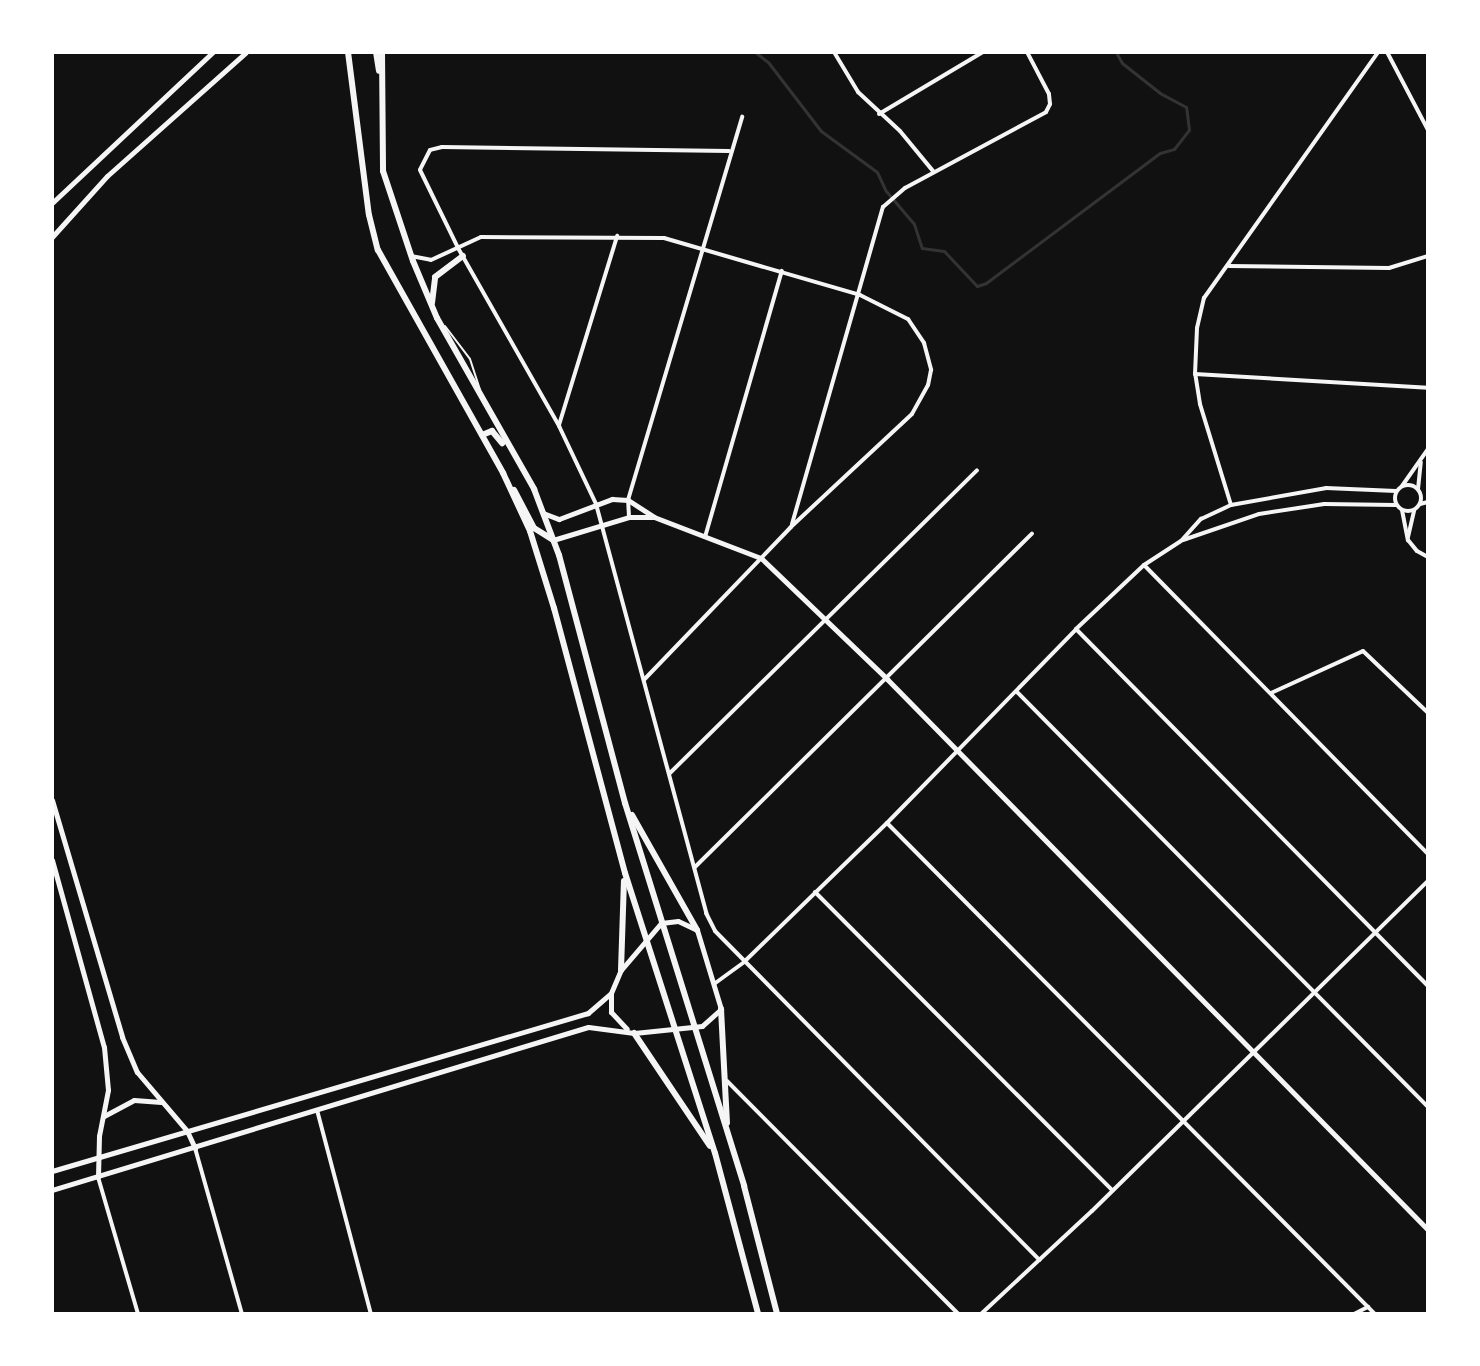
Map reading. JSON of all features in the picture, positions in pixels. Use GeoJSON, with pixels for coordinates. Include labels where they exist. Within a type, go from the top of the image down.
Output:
{"type":"FeatureCollection","features":[{"type":"Feature","properties":{"kind":"main road"},"geometry":{"type":"LineString","coordinates":[[348,52],[369,215],[378,250],[534,528],[553,540]]}},
{"type":"Feature","properties":{"kind":"main road"},"geometry":{"type":"LineString","coordinates":[[376,52],[381,86]]}},
{"type":"Feature","properties":{"kind":"main road"},"geometry":{"type":"LineString","coordinates":[[382,52],[383,171],[411,256],[432,307],[518,466]]}},
{"type":"Feature","properties":{"kind":"main road"},"geometry":{"type":"LineString","coordinates":[[432,307],[435,277],[450,262],[463,256]]}},
{"type":"Feature","properties":{"kind":"main road"},"geometry":{"type":"LineString","coordinates":[[482,435],[486,431],[495,433],[534,489],[553,540],[591,666],[625,803],[728,1134],[777,1314]]}},
{"type":"Feature","properties":{"kind":"main road"},"geometry":{"type":"LineString","coordinates":[[503,473],[530,531],[554,608],[625,873],[715,1153],[758,1314]]}},
{"type":"Feature","properties":{"kind":"main road"},"geometry":{"type":"LineString","coordinates":[[625,803],[697,930]]}},
{"type":"Feature","properties":{"kind":"main road"},"geometry":{"type":"LineString","coordinates":[[621,970],[625,873]]}},
{"type":"Feature","properties":{"kind":"main road"},"geometry":{"type":"LineString","coordinates":[[721,1009],[728,1134]]}},
{"type":"Feature","properties":{"kind":"main road"},"geometry":{"type":"LineString","coordinates":[[631,1031],[715,1153]]}},
{"type":"Feature","properties":{"kind":"street"},"geometry":{"type":"LineString","coordinates":[[52,203],[213,52]]}},
{"type":"Feature","properties":{"kind":"street"},"geometry":{"type":"LineString","coordinates":[[52,237],[107,176],[246,52]]}},
{"type":"Feature","properties":{"kind":"street"},"geometry":{"type":"LineString","coordinates":[[834,52],[852,83],[879,114],[900,131],[933,171]]}},
{"type":"Feature","properties":{"kind":"street"},"geometry":{"type":"LineString","coordinates":[[879,114],[983,52]]}},
{"type":"Feature","properties":{"kind":"street"},"geometry":{"type":"LineString","coordinates":[[791,527],[860,295],[879,216],[887,201],[905,188],[1037,117],[1050,104],[1043,80],[1027,52]]}},
{"type":"Feature","properties":{"kind":"street"},"geometry":{"type":"LineString","coordinates":[[1231,505],[1200,404],[1195,374],[1197,328],[1204,298],[1378,52]]}},
{"type":"Feature","properties":{"kind":"street"},"geometry":{"type":"LineString","coordinates":[[1387,52],[1428,130]]}},
{"type":"Feature","properties":{"kind":"street"},"geometry":{"type":"LineString","coordinates":[[629,517],[628,500],[729,151],[742,117]]}},
{"type":"Feature","properties":{"kind":"street"},"geometry":{"type":"LineString","coordinates":[[729,151],[442,147],[430,150],[424,157],[421,178],[559,426],[596,504],[710,923],[744,962],[1040,1260]]}},
{"type":"Feature","properties":{"kind":"street"},"geometry":{"type":"LineString","coordinates":[[559,426],[617,236]]}},
{"type":"Feature","properties":{"kind":"street"},"geometry":{"type":"LineString","coordinates":[[411,256],[431,260],[481,237],[664,238],[860,295],[894,309],[918,331],[930,356],[928,385],[912,414],[791,527],[644,680]]}},
{"type":"Feature","properties":{"kind":"street"},"geometry":{"type":"LineString","coordinates":[[1229,266],[1389,268],[1428,256]]}},
{"type":"Feature","properties":{"kind":"street"},"geometry":{"type":"LineString","coordinates":[[704,538],[782,271]]}},
{"type":"Feature","properties":{"kind":"street"},"geometry":{"type":"LineString","coordinates":[[1195,374],[1428,388]]}},
{"type":"Feature","properties":{"kind":"street"},"geometry":{"type":"LineString","coordinates":[[1181,541],[1201,519],[1231,505],[1326,488],[1396,491],[1428,449]]}},
{"type":"Feature","properties":{"kind":"street"},"geometry":{"type":"LineString","coordinates":[[1420,504],[1422,459]]}},
{"type":"Feature","properties":{"kind":"street"},"geometry":{"type":"LineString","coordinates":[[670,773],[977,470]]}},
{"type":"Feature","properties":{"kind":"street"},"geometry":{"type":"LineString","coordinates":[[1402,486],[1410,485],[1428,495]]}},
{"type":"Feature","properties":{"kind":"street"},"geometry":{"type":"LineString","coordinates":[[1396,491],[1396,505]]}},
{"type":"Feature","properties":{"kind":"street"},"geometry":{"type":"LineString","coordinates":[[543,513],[559,519],[596,504],[628,500],[654,517],[761,558],[887,679],[1428,1230]]}},
{"type":"Feature","properties":{"kind":"street"},"geometry":{"type":"LineString","coordinates":[[1408,540],[1414,510],[1428,502]]}},
{"type":"Feature","properties":{"kind":"street"},"geometry":{"type":"LineString","coordinates":[[714,984],[744,962],[887,823],[1076,629],[1144,565],[1181,541],[1259,514],[1324,504],[1396,505],[1402,510],[1408,540],[1417,551],[1428,557]]}},
{"type":"Feature","properties":{"kind":"street"},"geometry":{"type":"LineString","coordinates":[[1402,510],[1414,510]]}},
{"type":"Feature","properties":{"kind":"street"},"geometry":{"type":"LineString","coordinates":[[553,540],[629,517],[654,517]]}},
{"type":"Feature","properties":{"kind":"street"},"geometry":{"type":"LineString","coordinates":[[695,867],[1032,533]]}},
{"type":"Feature","properties":{"kind":"street"},"geometry":{"type":"LineString","coordinates":[[1144,565],[1428,854]]}},
{"type":"Feature","properties":{"kind":"street"},"geometry":{"type":"LineString","coordinates":[[1076,629],[1428,986]]}},
{"type":"Feature","properties":{"kind":"street"},"geometry":{"type":"LineString","coordinates":[[1271,693],[1363,651],[1428,713]]}},
{"type":"Feature","properties":{"kind":"street"},"geometry":{"type":"LineString","coordinates":[[1017,692],[1428,1107]]}},
{"type":"Feature","properties":{"kind":"street"},"geometry":{"type":"LineString","coordinates":[[52,800],[122,1037],[137,1072],[187,1131],[195,1148],[242,1314]]}},
{"type":"Feature","properties":{"kind":"street"},"geometry":{"type":"LineString","coordinates":[[887,823],[1375,1314]]}},
{"type":"Feature","properties":{"kind":"street"},"geometry":{"type":"LineString","coordinates":[[52,860],[104,1047],[108,1090],[98,1177],[138,1314]]}},
{"type":"Feature","properties":{"kind":"street"},"geometry":{"type":"LineString","coordinates":[[981,1314],[1428,881]]}},
{"type":"Feature","properties":{"kind":"street"},"geometry":{"type":"LineString","coordinates":[[815,892],[1112,1190]]}},
{"type":"Feature","properties":{"kind":"street"},"geometry":{"type":"LineString","coordinates":[[52,1190],[588,1027],[631,1031],[707,1024],[721,1009],[697,930],[678,921],[661,923],[621,970],[611,993],[611,1012],[631,1031]]}},
{"type":"Feature","properties":{"kind":"street"},"geometry":{"type":"LineString","coordinates":[[52,1171],[588,1013],[611,993]]}},
{"type":"Feature","properties":{"kind":"street"},"geometry":{"type":"LineString","coordinates":[[727,1081],[958,1314]]}},
{"type":"Feature","properties":{"kind":"street"},"geometry":{"type":"LineString","coordinates":[[103,1117],[134,1100],[166,1104]]}},
{"type":"Feature","properties":{"kind":"street"},"geometry":{"type":"LineString","coordinates":[[317,1110],[371,1314]]}},
{"type":"Feature","properties":{"kind":"street"},"geometry":{"type":"LineString","coordinates":[[1354,1314],[1368,1307]]}},
{"type":"Feature","properties":{"kind":"waterway"},"geometry":{"type":"LineString","coordinates":[[755,52],[768,62],[821,131],[877,172],[886,191],[914,224],[922,248],[944,251],[977,286],[986,283],[1160,153],[1174,149],[1189,130],[1186,107],[1160,93],[1122,63],[1116,52]]}}]}
